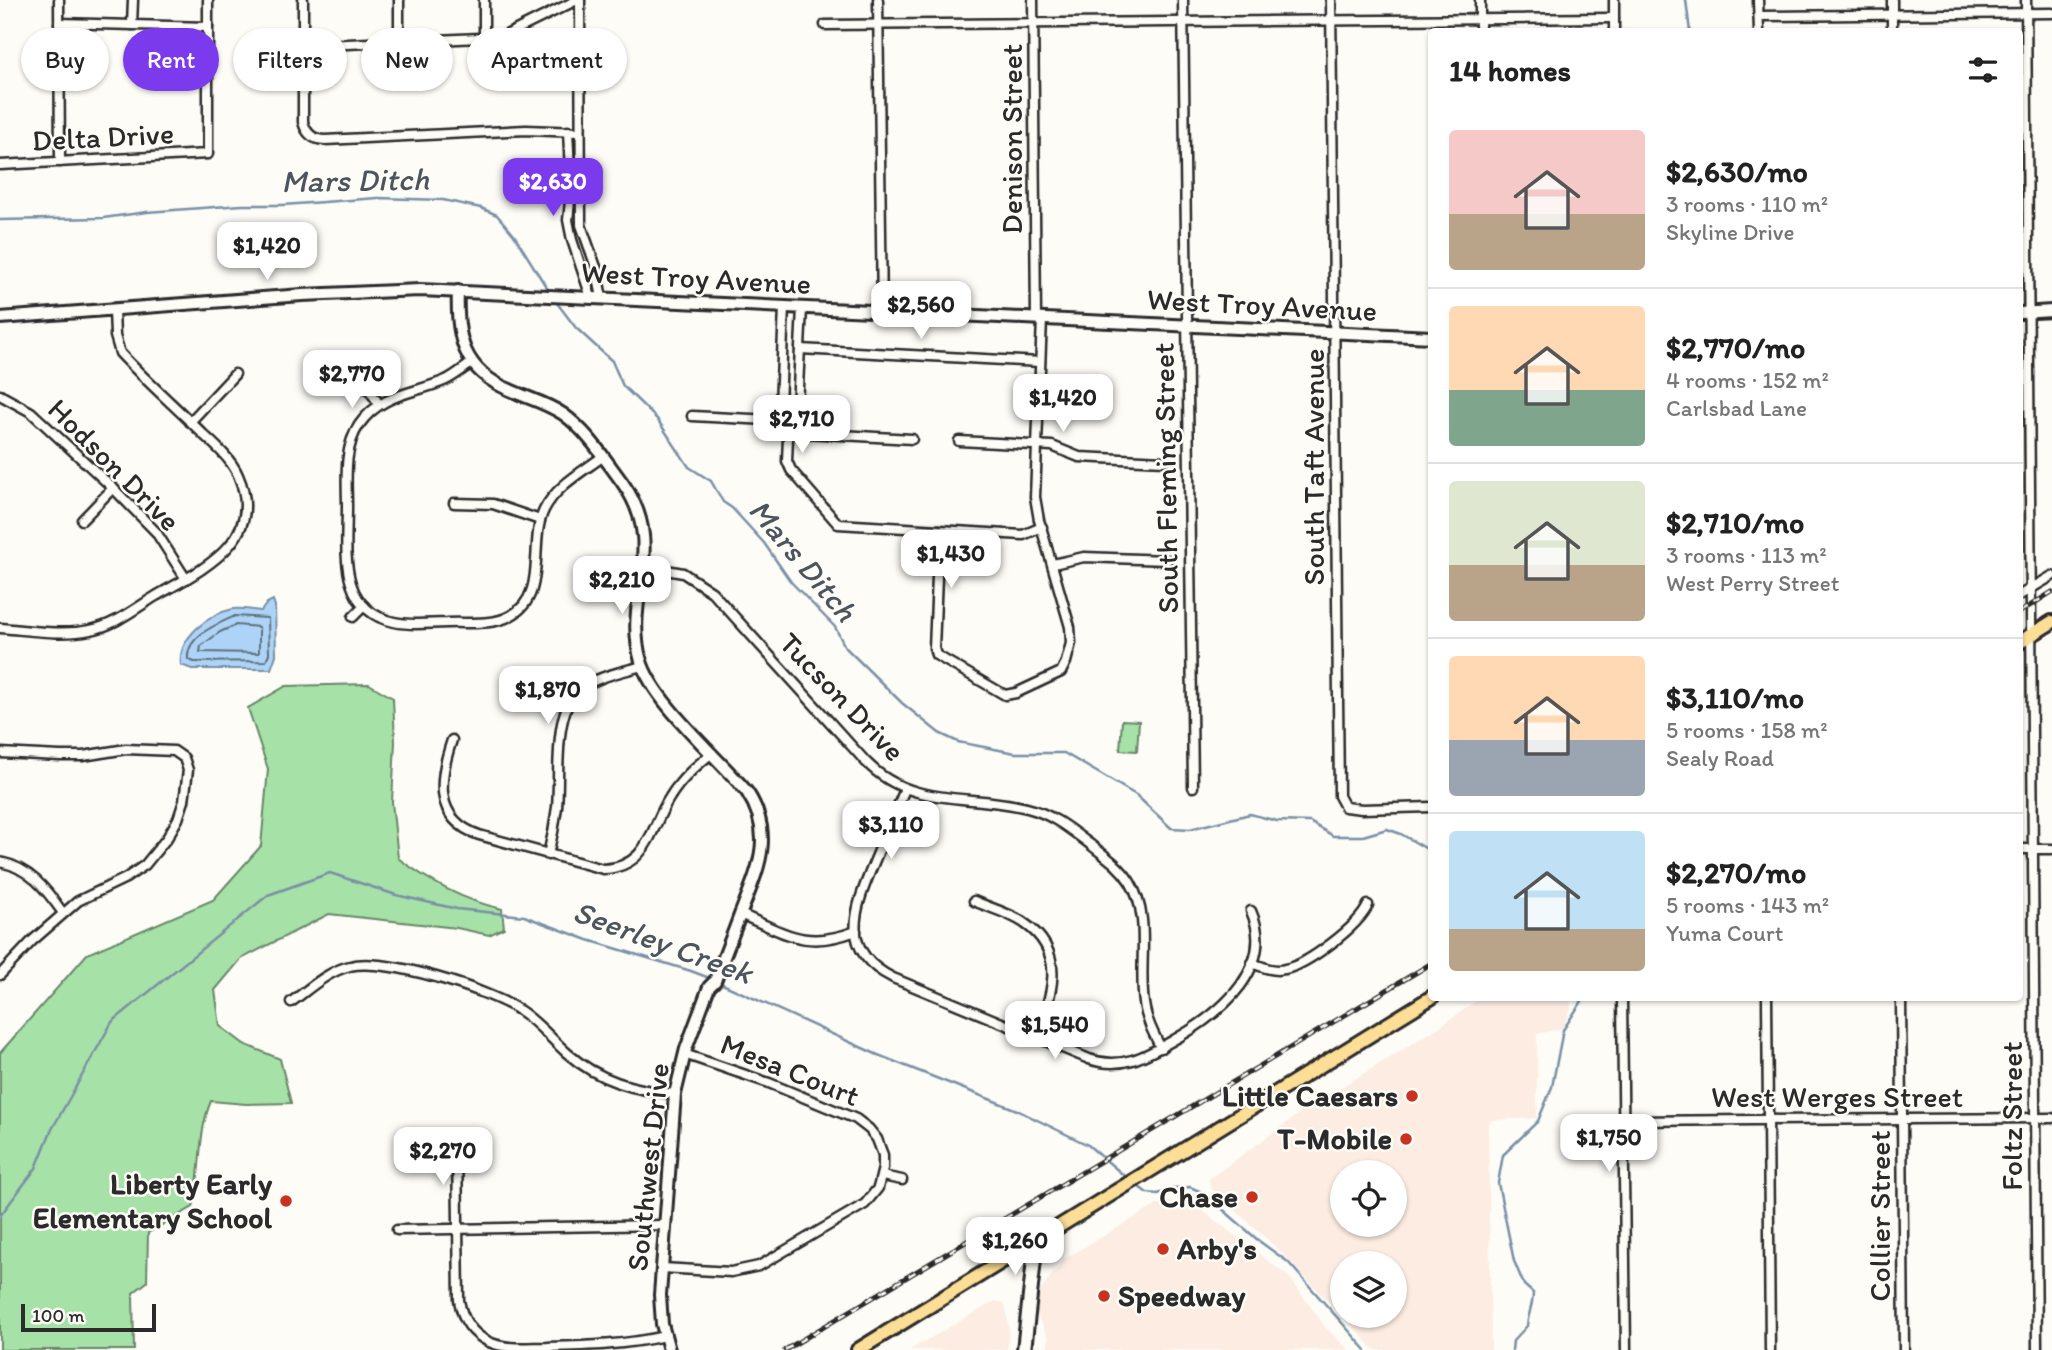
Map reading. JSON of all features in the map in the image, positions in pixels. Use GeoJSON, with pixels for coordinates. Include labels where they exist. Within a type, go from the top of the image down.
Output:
{"type":"FeatureCollection","features":[{"type":"Feature","properties":{"kind":"main road"},"geometry":{"type":"LineString","coordinates":[[2023,640],[2052,622]]}},
{"type":"Feature","properties":{"kind":"main road"},"geometry":{"type":"LineString","coordinates":[[858,1350],[1428,999]]}},
{"type":"Feature","properties":{"kind":"main road"},"geometry":{"type":"LineString","coordinates":[[1024,1350],[1036,1241]]}},
{"type":"Feature","properties":{"kind":"street"},"geometry":{"type":"LineString","coordinates":[[59,0],[60,162]]}},
{"type":"Feature","properties":{"kind":"street"},"geometry":{"type":"LineString","coordinates":[[132,0],[132,25]]}},
{"type":"Feature","properties":{"kind":"street"},"geometry":{"type":"LineString","coordinates":[[59,23],[208,27],[208,0]]}},
{"type":"Feature","properties":{"kind":"street"},"geometry":{"type":"LineString","coordinates":[[303,0],[303,28]]}},
{"type":"Feature","properties":{"kind":"street"},"geometry":{"type":"LineString","coordinates":[[399,0],[399,28]]}},
{"type":"Feature","properties":{"kind":"street"},"geometry":{"type":"LineString","coordinates":[[484,0],[484,28]]}},
{"type":"Feature","properties":{"kind":"street"},"geometry":{"type":"LineString","coordinates":[[521,28],[579,0],[581,225],[596,268],[597,298]]}},
{"type":"Feature","properties":{"kind":"street"},"geometry":{"type":"LineString","coordinates":[[878,0],[882,313]]}},
{"type":"Feature","properties":{"kind":"street","name":"Denison Street"},"geometry":{"type":"LineString","coordinates":[[939,530],[935,652],[940,658],[1005,695],[1016,693],[1060,672],[1066,663],[1071,633],[1042,527],[1035,487],[1040,362],[1034,0]]}},
{"type":"Feature","properties":{"kind":"street","name":"South Fleming Street"},"geometry":{"type":"LineString","coordinates":[[1183,0],[1193,787]]}},
{"type":"Feature","properties":{"kind":"street","name":"South Taft Avenue"},"geometry":{"type":"LineString","coordinates":[[1331,0],[1339,796],[1345,807],[1428,807]]}},
{"type":"Feature","properties":{"kind":"street"},"geometry":{"type":"LineString","coordinates":[[1480,0],[1480,28]]}},
{"type":"Feature","properties":{"kind":"street"},"geometry":{"type":"LineString","coordinates":[[1614,0],[1614,28]]}},
{"type":"Feature","properties":{"kind":"street"},"geometry":{"type":"LineString","coordinates":[[1758,0],[1759,28]]}},
{"type":"Feature","properties":{"kind":"street"},"geometry":{"type":"LineString","coordinates":[[1892,0],[1892,28]]}},
{"type":"Feature","properties":{"kind":"street","name":"Foltz Street"},"geometry":{"type":"LineString","coordinates":[[2026,0],[2024,312],[2032,586],[2037,1350]]}},
{"type":"Feature","properties":{"kind":"street"},"geometry":{"type":"LineString","coordinates":[[1759,16],[2052,13]]}},
{"type":"Feature","properties":{"kind":"street"},"geometry":{"type":"LineString","coordinates":[[825,25],[1614,18]]}},
{"type":"Feature","properties":{"kind":"street","name":"Delta Drive"},"geometry":{"type":"LineString","coordinates":[[0,165],[208,154],[208,27]]}},
{"type":"Feature","properties":{"kind":"street"},"geometry":{"type":"LineString","coordinates":[[303,91],[303,120],[310,135],[325,140],[526,130],[579,132]]}},
{"type":"Feature","properties":{"kind":"street"},"geometry":{"type":"LineString","coordinates":[[568,131],[571,192],[568,220],[572,240],[597,298]]}},
{"type":"Feature","properties":{"kind":"street","name":"West Troy Avenue"},"geometry":{"type":"LineString","coordinates":[[0,318],[374,291],[458,291],[1428,337]]}},
{"type":"Feature","properties":{"kind":"street","name":"Southwest Drive"},"geometry":{"type":"LineString","coordinates":[[458,291],[458,331],[473,362],[497,384],[565,415],[578,426],[628,491],[638,511],[644,536],[637,637],[642,666],[654,688],[751,799],[762,831],[760,860],[684,1054],[675,1094],[660,1303],[669,1350]]}},
{"type":"Feature","properties":{"kind":"street"},"geometry":{"type":"LineString","coordinates":[[785,307],[780,405],[789,418]]}},
{"type":"Feature","properties":{"kind":"street"},"geometry":{"type":"LineString","coordinates":[[802,308],[797,407],[789,418],[789,467],[838,524],[1023,535],[1042,527]]}},
{"type":"Feature","properties":{"kind":"street"},"geometry":{"type":"LineString","coordinates":[[0,628],[72,632],[92,630],[111,623],[215,561],[237,534],[244,508],[242,489],[234,468],[120,353],[115,335],[114,310]]}},
{"type":"Feature","properties":{"kind":"street"},"geometry":{"type":"LineString","coordinates":[[2024,312],[2052,311]]}},
{"type":"Feature","properties":{"kind":"street"},"geometry":{"type":"LineString","coordinates":[[800,349],[1040,362]]}},
{"type":"Feature","properties":{"kind":"street"},"geometry":{"type":"LineString","coordinates":[[473,362],[445,380],[402,393],[379,404],[356,429],[349,449],[348,578],[353,591],[364,606],[377,616],[395,623],[490,622],[507,618],[521,609],[532,590],[540,520],[555,493],[602,457]]}},
{"type":"Feature","properties":{"kind":"street"},"geometry":{"type":"LineString","coordinates":[[354,368],[379,404]]}},
{"type":"Feature","properties":{"kind":"street"},"geometry":{"type":"LineString","coordinates":[[190,422],[235,374]]}},
{"type":"Feature","properties":{"kind":"street","name":"Hodson Drive"},"geometry":{"type":"LineString","coordinates":[[0,395],[32,412],[113,488],[156,532],[186,579]]}},
{"type":"Feature","properties":{"kind":"street"},"geometry":{"type":"LineString","coordinates":[[692,416],[789,418]]}},
{"type":"Feature","properties":{"kind":"street"},"geometry":{"type":"LineString","coordinates":[[788,432],[912,439]]}},
{"type":"Feature","properties":{"kind":"street"},"geometry":{"type":"LineString","coordinates":[[959,441],[1052,446],[1079,457],[1164,461]]}},
{"type":"Feature","properties":{"kind":"street"},"geometry":{"type":"LineString","coordinates":[[82,520],[113,488]]}},
{"type":"Feature","properties":{"kind":"street"},"geometry":{"type":"LineString","coordinates":[[454,503],[493,504],[540,520]]}},
{"type":"Feature","properties":{"kind":"street"},"geometry":{"type":"LineString","coordinates":[[1053,564],[1084,557],[1167,560]]}},
{"type":"Feature","properties":{"kind":"street","name":"Tucson Drive"},"geometry":{"type":"LineString","coordinates":[[644,566],[683,573],[712,592],[872,768],[905,789],[932,796],[1015,805],[1039,811],[1069,827],[1121,870],[1133,887],[1140,908],[1144,1003],[1161,1048]]}},
{"type":"Feature","properties":{"kind":"street"},"geometry":{"type":"LineString","coordinates":[[2023,593],[2052,576]]}},
{"type":"Feature","properties":{"kind":"street"},"geometry":{"type":"LineString","coordinates":[[2023,584],[2032,586]]}},
{"type":"Feature","properties":{"kind":"street"},"geometry":{"type":"LineString","coordinates":[[354,617],[364,606]]}},
{"type":"Feature","properties":{"kind":"street"},"geometry":{"type":"LineString","coordinates":[[548,855],[557,810],[563,719],[568,703],[586,685],[642,666]]}},
{"type":"Feature","properties":{"kind":"street"},"geometry":{"type":"LineString","coordinates":[[452,740],[445,761],[442,788],[454,819],[475,834],[603,869],[620,867],[631,862],[645,847],[663,808],[679,784],[712,753]]}},
{"type":"Feature","properties":{"kind":"street"},"geometry":{"type":"LineString","coordinates":[[0,753],[60,757],[83,756],[126,748],[174,751],[184,758],[188,770],[184,801],[178,819],[167,838],[145,865],[63,912],[0,975]]}},
{"type":"Feature","properties":{"kind":"street"},"geometry":{"type":"LineString","coordinates":[[905,789],[858,904],[856,931],[865,955],[882,973],[1089,1059],[1110,1064],[1139,1060],[1203,1023],[1220,1010],[1239,988],[1252,962],[1258,936],[1251,911]]}},
{"type":"Feature","properties":{"kind":"street"},"geometry":{"type":"LineString","coordinates":[[2023,849],[2052,849]]}},
{"type":"Feature","properties":{"kind":"street"},"geometry":{"type":"LineString","coordinates":[[0,862],[12,864],[32,876],[46,889],[63,912]]}},
{"type":"Feature","properties":{"kind":"street"},"geometry":{"type":"LineString","coordinates":[[974,901],[1025,923],[1038,935],[1047,949],[1053,970],[1053,987],[1035,1037]]}},
{"type":"Feature","properties":{"kind":"street"},"geometry":{"type":"LineString","coordinates":[[1252,962],[1276,970],[1296,966],[1355,924],[1368,905]]}},
{"type":"Feature","properties":{"kind":"street"},"geometry":{"type":"LineString","coordinates":[[740,914],[790,935],[814,941],[831,940],[856,931]]}},
{"type":"Feature","properties":{"kind":"street"},"geometry":{"type":"LineString","coordinates":[[291,1002],[326,976],[347,967],[369,964],[395,967],[500,999],[525,1014],[580,1064],[609,1081],[638,1090],[675,1094]]}},
{"type":"Feature","properties":{"kind":"street"},"geometry":{"type":"LineString","coordinates":[[1622,1001],[1626,1350]]}},
{"type":"Feature","properties":{"kind":"street"},"geometry":{"type":"LineString","coordinates":[[1767,1001],[1770,1350]]}},
{"type":"Feature","properties":{"kind":"street","name":"Collier Street"},"geometry":{"type":"LineString","coordinates":[[1901,1001],[1904,1350]]}},
{"type":"Feature","properties":{"kind":"street","name":"Mesa Court"},"geometry":{"type":"LineString","coordinates":[[684,1054],[769,1083],[863,1124],[875,1136],[880,1147],[883,1159],[882,1176]]}},
{"type":"Feature","properties":{"kind":"street","name":"West Werges Street"},"geometry":{"type":"LineString","coordinates":[[1623,1121],[2052,1118]]}},
{"type":"Feature","properties":{"kind":"street"},"geometry":{"type":"LineString","coordinates":[[457,1146],[461,1309],[471,1327],[487,1341],[512,1347],[615,1345],[665,1336]]}},
{"type":"Feature","properties":{"kind":"street"},"geometry":{"type":"LineString","coordinates":[[662,1268],[731,1272],[760,1266],[865,1204],[876,1191],[882,1176],[902,1180]]}},
{"type":"Feature","properties":{"kind":"street"},"geometry":{"type":"LineString","coordinates":[[397,1230],[665,1225]]}},
{"type":"Feature","properties":{"kind":"shaded area"},"geometry":{"type":"Polygon","coordinates":[[[1476,1001],[1570,1001],[1571,1009],[1563,1028],[1537,1034],[1537,1118],[1492,1120],[1488,1123],[1491,1350],[1375,1350],[1354,1328],[1407,1328],[1407,1251],[1330,1251],[1330,1303],[1278,1249],[1210,1187],[1209,1179],[1303,1111],[1441,1026],[1476,1001]]]}},
{"type":"Feature","properties":{"kind":"shaded area"},"geometry":{"type":"Polygon","coordinates":[[[1170,1202],[1195,1205],[1289,1277],[1326,1328],[1349,1350],[1047,1350],[1049,1338],[1035,1311],[1040,1291],[1064,1259],[1157,1205],[1170,1202]]]}},
{"type":"Feature","properties":{"kind":"shaded area"},"geometry":{"type":"Polygon","coordinates":[[[995,1301],[1004,1303],[1006,1309],[1009,1328],[1007,1350],[910,1350],[995,1301]]]}},
{"type":"Feature","properties":{"kind":"green space"},"geometry":{"type":"Polygon","coordinates":[[[369,684],[393,698],[395,742],[392,802],[398,858],[447,889],[473,901],[502,909],[504,928],[489,935],[457,928],[329,914],[241,959],[215,990],[220,1026],[244,1044],[280,1059],[291,1103],[246,1104],[211,1101],[204,1126],[193,1207],[148,1233],[147,1282],[133,1293],[134,1350],[0,1350],[0,1053],[87,954],[213,900],[261,846],[268,769],[248,708],[286,686],[369,684]]]}},
{"type":"Feature","properties":{"kind":"green space"},"geometry":{"type":"Polygon","coordinates":[[[1122,720],[1139,721],[1137,751],[1120,750],[1122,720]]]}},
{"type":"Feature","properties":{"kind":"water"},"geometry":{"type":"Polygon","coordinates":[[[273,600],[276,655],[271,669],[192,669],[181,665],[181,655],[189,637],[205,622],[233,609],[261,611],[273,600]]]}},
{"type":"Feature","properties":{"kind":"waterway"},"geometry":{"type":"LineString","coordinates":[[1686,0],[1690,28]]}},
{"type":"Feature","properties":{"kind":"waterway","name":"Mars Ditch"},"geometry":{"type":"LineString","coordinates":[[0,220],[103,218],[242,205],[283,205],[378,198],[443,200],[481,208],[497,215],[514,235],[550,293]]}},
{"type":"Feature","properties":{"kind":"waterway","name":"Mars Ditch"},"geometry":{"type":"LineString","coordinates":[[554,299],[576,328],[612,361],[623,386],[657,419],[689,467],[711,481],[723,502],[732,508],[764,543],[791,582],[835,627],[845,647],[902,703],[939,733],[958,742],[1015,753],[1064,753],[1136,795],[1171,828],[1190,829],[1250,814],[1277,821],[1310,822],[1333,836],[1363,836],[1387,829],[1428,850]]}},
{"type":"Feature","properties":{"kind":"waterway","name":"Seerley Creek"},"geometry":{"type":"LineString","coordinates":[[0,1216],[36,1168],[51,1131],[112,1022],[268,895],[330,873],[396,895],[457,909],[524,916],[588,940],[712,979]]}},
{"type":"Feature","properties":{"kind":"waterway","name":"Seerley Creek"},"geometry":{"type":"LineString","coordinates":[[718,982],[878,1055],[1017,1110],[1088,1145],[1127,1178]]}},
{"type":"Feature","properties":{"kind":"waterway"},"geometry":{"type":"LineString","coordinates":[[1512,1350],[1513,1341],[1527,1326],[1533,1293],[1524,1285],[1514,1261],[1498,1183],[1503,1155],[1538,1121],[1552,1087],[1563,1030],[1582,1001]]}},
{"type":"Feature","properties":{"kind":"waterway","name":"Seerley Creek"},"geometry":{"type":"LineString","coordinates":[[1135,1184],[1147,1193],[1158,1194],[1174,1188],[1190,1187],[1204,1193],[1259,1241],[1288,1262],[1366,1350]]}},
{"type":"Feature","properties":{"kind":"railway"},"geometry":{"type":"LineString","coordinates":[[2023,610],[2052,592]]}},
{"type":"Feature","properties":{"kind":"railway"},"geometry":{"type":"LineString","coordinates":[[785,1350],[1428,965]]}},
{"type":"Feature","properties":{"kind":"place","name":"Little Caesars"},"geometry":{"type":"Point","coordinates":[1412,1096]}},
{"type":"Feature","properties":{"kind":"place","name":"T-Mobile"},"geometry":{"type":"Point","coordinates":[1406,1139]}},
{"type":"Feature","properties":{"kind":"place","name":"Chase"},"geometry":{"type":"Point","coordinates":[1252,1197]}},
{"type":"Feature","properties":{"kind":"place","name":"Liberty Early Elementary School"},"geometry":{"type":"Point","coordinates":[286,1201]}},
{"type":"Feature","properties":{"kind":"place","name":"Arby's"},"geometry":{"type":"Point","coordinates":[1163,1249]}},
{"type":"Feature","properties":{"kind":"place","name":"Speedway"},"geometry":{"type":"Point","coordinates":[1104,1296]}}]}
